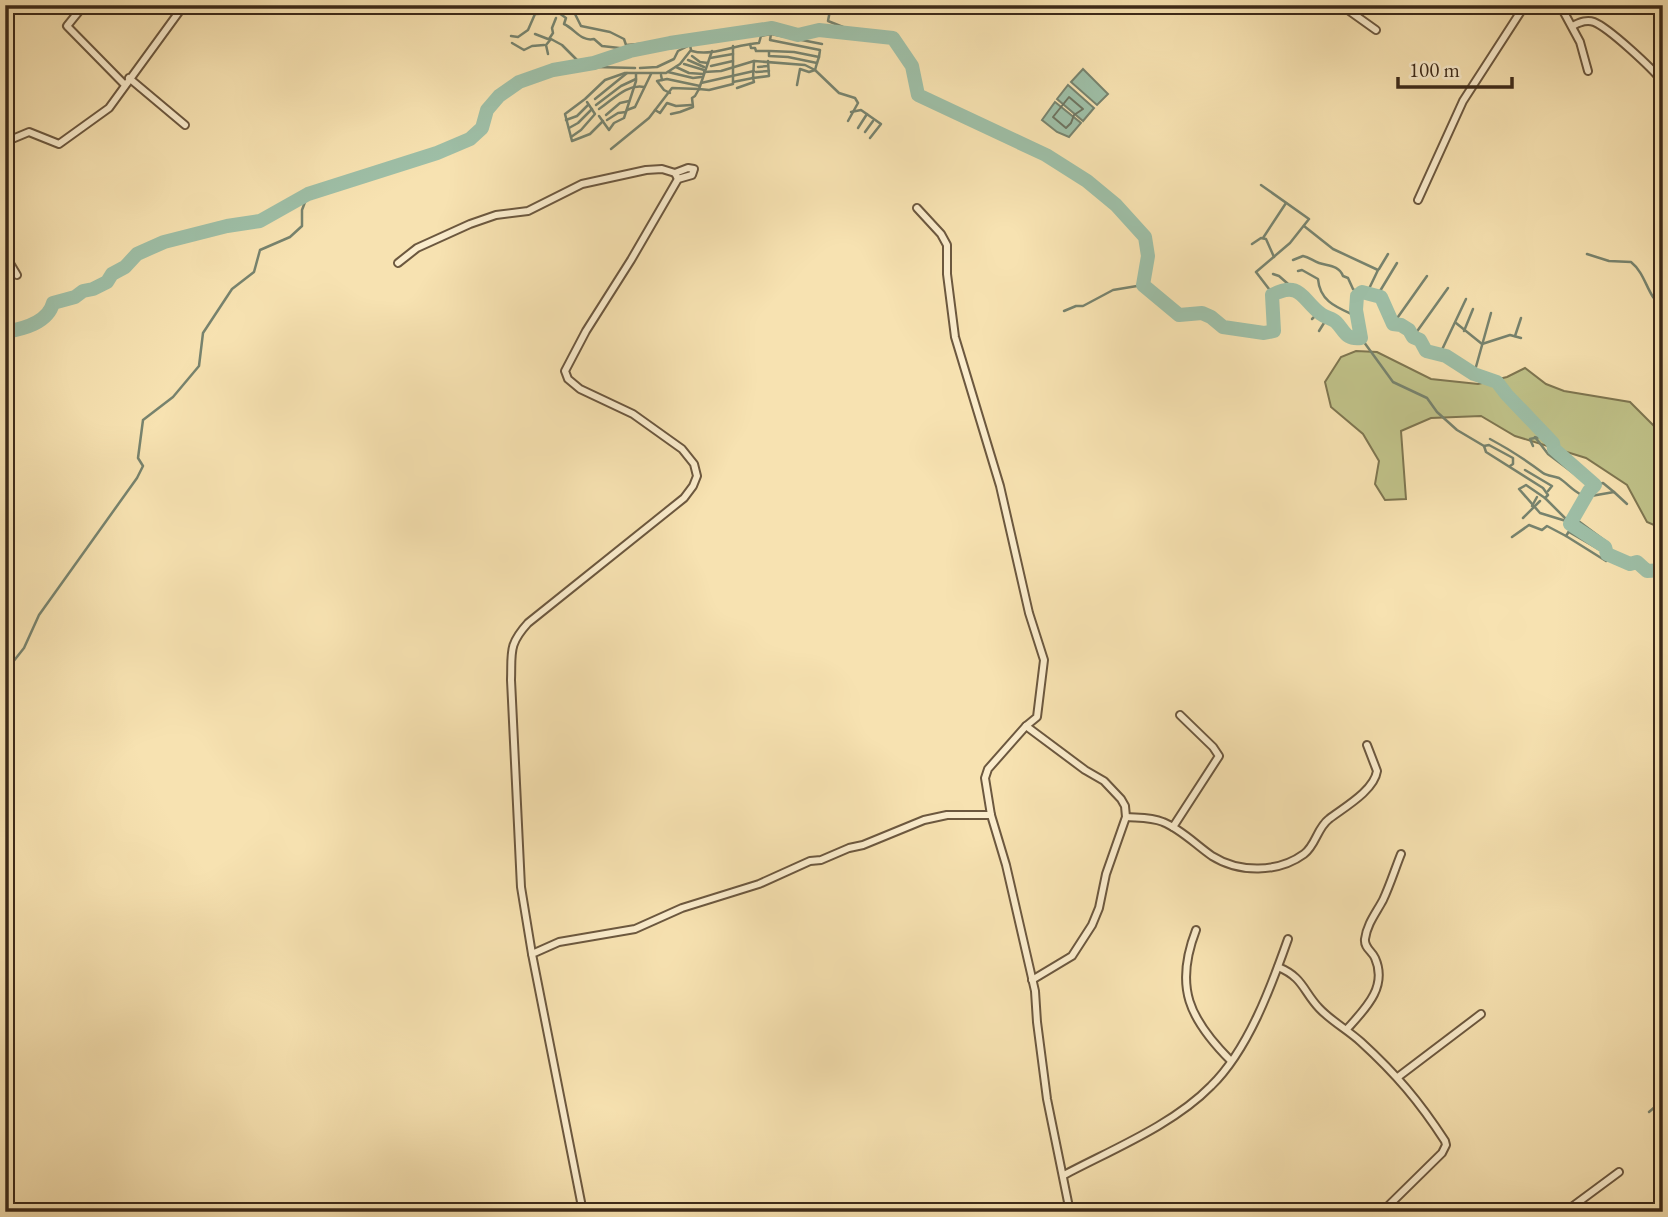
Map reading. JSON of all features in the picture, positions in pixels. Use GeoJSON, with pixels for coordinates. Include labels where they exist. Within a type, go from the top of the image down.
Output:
{"type":"FeatureCollection","features":[{"type":"Feature","properties":{"kind":"street"},"geometry":{"type":"LineString","coordinates":[[84,5],[67,26],[127,81],[185,125]]}},
{"type":"Feature","properties":{"kind":"street"},"geometry":{"type":"LineString","coordinates":[[5,142],[29,132],[56,144],[62,143],[108,108],[184,5]]}},
{"type":"Feature","properties":{"kind":"street"},"geometry":{"type":"LineString","coordinates":[[1341,5],[1376,30]]}},
{"type":"Feature","properties":{"kind":"street"},"geometry":{"type":"LineString","coordinates":[[1418,200],[1463,101],[1525,5]]}},
{"type":"Feature","properties":{"kind":"street"},"geometry":{"type":"LineString","coordinates":[[1560,5],[1580,42],[1588,71]]}},
{"type":"Feature","properties":{"kind":"street"},"geometry":{"type":"LineString","coordinates":[[1572,26],[1584,21],[1595,23],[1630,50],[1663,82]]}},
{"type":"Feature","properties":{"kind":"street"},"geometry":{"type":"LineString","coordinates":[[1663,156],[1658,164],[1663,176]]}},
{"type":"Feature","properties":{"kind":"street"},"geometry":{"type":"LineString","coordinates":[[398,263],[417,248],[470,224],[496,215],[528,211],[582,184],[646,170],[662,169],[677,176],[565,371],[568,379],[580,389],[633,414],[682,449],[694,464],[696,481],[690,492],[667,513],[528,623],[514,640],[512,647],[511,680],[521,887],[583,1212]]}},
{"type":"Feature","properties":{"kind":"street"},"geometry":{"type":"LineString","coordinates":[[917,208],[941,234],[947,245],[947,274],[955,337],[1000,486],[1029,613],[1044,660],[1037,717],[988,768],[985,778],[991,815],[1006,865],[1035,991],[1047,1099],[1070,1209],[1042,1212]]}},
{"type":"Feature","properties":{"kind":"street"},"geometry":{"type":"LineString","coordinates":[[5,255],[17,275]]}},
{"type":"Feature","properties":{"kind":"street"},"geometry":{"type":"LineString","coordinates":[[1173,827],[1219,756],[1180,715]]}},
{"type":"Feature","properties":{"kind":"street"},"geometry":{"type":"LineString","coordinates":[[1026,726],[1104,781],[1121,799],[1126,817],[1092,925],[1072,956],[1032,980]]}},
{"type":"Feature","properties":{"kind":"street"},"geometry":{"type":"LineString","coordinates":[[1126,817],[1154,819],[1173,827],[1212,855],[1231,864],[1255,869],[1280,866],[1292,861],[1314,844],[1325,821],[1342,812],[1373,782],[1377,771],[1367,745]]}},
{"type":"Feature","properties":{"kind":"street"},"geometry":{"type":"LineString","coordinates":[[532,954],[559,942],[635,929],[682,908],[759,884],[810,860],[821,860],[924,820],[947,815],[991,815]]}},
{"type":"Feature","properties":{"kind":"street"},"geometry":{"type":"LineString","coordinates":[[1347,1029],[1376,992],[1378,969],[1365,940],[1369,923],[1383,899],[1401,853]]}},
{"type":"Feature","properties":{"kind":"street"},"geometry":{"type":"LineString","coordinates":[[1196,930],[1185,963],[1185,981],[1190,1002],[1199,1024],[1230,1061]]}},
{"type":"Feature","properties":{"kind":"street"},"geometry":{"type":"LineString","coordinates":[[1064,1175],[1178,1112],[1212,1086],[1254,1021],[1288,939]]}},
{"type":"Feature","properties":{"kind":"street"},"geometry":{"type":"LineString","coordinates":[[1278,967],[1299,979],[1320,1009],[1347,1029],[1398,1077],[1421,1105],[1447,1145],[1382,1212]]}},
{"type":"Feature","properties":{"kind":"street"},"geometry":{"type":"LineString","coordinates":[[1398,1077],[1481,1014]]}},
{"type":"Feature","properties":{"kind":"street"},"geometry":{"type":"LineString","coordinates":[[1565,1212],[1619,1172]]}},
{"type":"Feature","properties":{"kind":"green space"},"geometry":{"type":"Polygon","coordinates":[[[1356,351],[1377,352],[1431,379],[1478,384],[1507,377],[1525,368],[1546,384],[1564,391],[1630,402],[1663,435],[1663,529],[1647,522],[1627,485],[1586,458],[1515,436],[1481,416],[1431,418],[1401,431],[1406,499],[1385,500],[1375,484],[1379,461],[1363,434],[1331,407],[1325,382],[1341,357],[1356,351]]]}},
{"type":"Feature","properties":{"kind":"water"},"geometry":{"type":"Polygon","coordinates":[[[1083,69],[1108,94],[1097,105],[1071,82],[1083,69]]]}},
{"type":"Feature","properties":{"kind":"water"},"geometry":{"type":"Polygon","coordinates":[[[1068,85],[1094,108],[1083,121],[1057,99],[1068,85]]]}},
{"type":"Feature","properties":{"kind":"water"},"geometry":{"type":"Polygon","coordinates":[[[1055,102],[1081,123],[1069,137],[1057,132],[1042,120],[1055,102]]]}},
{"type":"Feature","properties":{"kind":"waterway"},"geometry":{"type":"LineString","coordinates":[[561,5],[572,8],[581,26],[610,32],[624,39],[626,45],[651,43]]}},
{"type":"Feature","properties":{"kind":"waterway"},"geometry":{"type":"LineString","coordinates":[[831,5],[828,21],[846,31]]}},
{"type":"Feature","properties":{"kind":"waterway"},"geometry":{"type":"LineString","coordinates":[[511,36],[518,37],[528,30],[535,14],[559,13],[566,18],[564,24],[582,37],[594,39],[602,46],[630,51]]}},
{"type":"Feature","properties":{"kind":"waterway"},"geometry":{"type":"LineString","coordinates":[[549,39],[556,18]]}},
{"type":"Feature","properties":{"kind":"waterway"},"geometry":{"type":"LineString","coordinates":[[5,332],[34,324],[46,316],[53,303],[75,297],[107,282],[112,274],[125,267],[137,254],[164,242],[227,226],[260,221],[308,194],[437,153],[470,139],[482,128],[487,110],[499,96],[519,82],[553,70],[594,63],[630,51],[670,43],[772,28],[798,35],[819,30],[893,38],[912,66],[918,95],[1046,155],[1087,181],[1116,205],[1145,237],[1148,256],[1143,285],[1179,315],[1202,313],[1223,327],[1264,333],[1274,331],[1272,295],[1289,290],[1300,294],[1321,314],[1336,322],[1348,336],[1361,338],[1356,310],[1357,296],[1362,292],[1381,297],[1393,324],[1409,330],[1413,337],[1420,340],[1426,351],[1446,356],[1474,374],[1497,382],[1553,443],[1554,449],[1595,485],[1570,524],[1605,547],[1607,554],[1630,564],[1637,562],[1647,571],[1663,570]]}},
{"type":"Feature","properties":{"kind":"waterway"},"geometry":{"type":"LineString","coordinates":[[535,34],[548,39]]}},
{"type":"Feature","properties":{"kind":"waterway"},"geometry":{"type":"LineString","coordinates":[[771,34],[822,44]]}},
{"type":"Feature","properties":{"kind":"waterway"},"geometry":{"type":"LineString","coordinates":[[692,51],[708,52],[759,43],[761,36],[771,34],[770,40],[820,50],[819,57]]}},
{"type":"Feature","properties":{"kind":"waterway"},"geometry":{"type":"LineString","coordinates":[[548,54],[546,45],[551,39],[562,45],[582,65]]}},
{"type":"Feature","properties":{"kind":"waterway"},"geometry":{"type":"LineString","coordinates":[[603,121],[590,134],[572,141],[565,114],[605,80],[625,73],[666,73],[680,64],[691,50],[689,40]]}},
{"type":"Feature","properties":{"kind":"waterway"},"geometry":{"type":"LineString","coordinates":[[512,43],[524,50],[544,45]]}},
{"type":"Feature","properties":{"kind":"waterway"},"geometry":{"type":"LineString","coordinates":[[750,44],[756,51],[769,51],[769,56],[817,63],[815,70],[809,72],[800,69],[797,85]]}},
{"type":"Feature","properties":{"kind":"waterway"},"geometry":{"type":"LineString","coordinates":[[640,68],[657,67],[674,59],[678,51],[690,45]]}},
{"type":"Feature","properties":{"kind":"waterway"},"geometry":{"type":"LineString","coordinates":[[671,114],[693,107],[692,98],[699,89],[709,90],[733,84],[733,46]]}},
{"type":"Feature","properties":{"kind":"waterway"},"geometry":{"type":"LineString","coordinates":[[611,149],[649,118],[672,88],[699,89],[712,51]]}},
{"type":"Feature","properties":{"kind":"waterway"},"geometry":{"type":"LineString","coordinates":[[770,51],[819,57],[817,63]]}},
{"type":"Feature","properties":{"kind":"waterway"},"geometry":{"type":"LineString","coordinates":[[710,58],[733,54]]}},
{"type":"Feature","properties":{"kind":"waterway"},"geometry":{"type":"LineString","coordinates":[[692,56],[700,62],[708,63]]}},
{"type":"Feature","properties":{"kind":"waterway"},"geometry":{"type":"LineString","coordinates":[[688,60],[704,67]]}},
{"type":"Feature","properties":{"kind":"waterway"},"geometry":{"type":"LineString","coordinates":[[711,66],[733,61]]}},
{"type":"Feature","properties":{"kind":"waterway"},"geometry":{"type":"LineString","coordinates":[[754,61],[753,78],[769,76],[768,61]]}},
{"type":"Feature","properties":{"kind":"waterway"},"geometry":{"type":"LineString","coordinates":[[704,72],[721,71],[754,61],[805,65],[815,70],[839,93],[855,98],[858,103],[848,121]]}},
{"type":"Feature","properties":{"kind":"waterway"},"geometry":{"type":"LineString","coordinates":[[594,63],[596,67],[635,68]]}},
{"type":"Feature","properties":{"kind":"waterway"},"geometry":{"type":"LineString","coordinates":[[684,64],[704,70]]}},
{"type":"Feature","properties":{"kind":"waterway"},"geometry":{"type":"LineString","coordinates":[[758,67],[768,66]]}},
{"type":"Feature","properties":{"kind":"waterway"},"geometry":{"type":"LineString","coordinates":[[676,67],[689,73],[703,74]]}},
{"type":"Feature","properties":{"kind":"waterway"},"geometry":{"type":"LineString","coordinates":[[701,83],[754,71]]}},
{"type":"Feature","properties":{"kind":"waterway"},"geometry":{"type":"LineString","coordinates":[[756,72],[769,71]]}},
{"type":"Feature","properties":{"kind":"waterway"},"geometry":{"type":"LineString","coordinates":[[668,72],[693,78],[701,77]]}},
{"type":"Feature","properties":{"kind":"waterway"},"geometry":{"type":"LineString","coordinates":[[595,99],[627,73]]}},
{"type":"Feature","properties":{"kind":"waterway"},"geometry":{"type":"LineString","coordinates":[[599,116],[609,130],[614,123],[624,118],[636,74]]}},
{"type":"Feature","properties":{"kind":"waterway"},"geometry":{"type":"LineString","coordinates":[[627,110],[635,107],[651,74]]}},
{"type":"Feature","properties":{"kind":"waterway"},"geometry":{"type":"LineString","coordinates":[[661,75],[662,80],[657,81],[670,93]]}},
{"type":"Feature","properties":{"kind":"waterway"},"geometry":{"type":"LineString","coordinates":[[733,82],[753,78]]}},
{"type":"Feature","properties":{"kind":"waterway"},"geometry":{"type":"LineString","coordinates":[[737,88],[754,82],[753,78]]}},
{"type":"Feature","properties":{"kind":"waterway"},"geometry":{"type":"LineString","coordinates":[[596,105],[621,86],[636,79]]}},
{"type":"Feature","properties":{"kind":"waterway"},"geometry":{"type":"LineString","coordinates":[[662,80],[700,86]]}},
{"type":"Feature","properties":{"kind":"waterway"},"geometry":{"type":"LineString","coordinates":[[599,109],[626,90],[644,87]]}},
{"type":"Feature","properties":{"kind":"waterway"},"geometry":{"type":"LineString","coordinates":[[606,115],[620,103],[629,101]]}},
{"type":"Feature","properties":{"kind":"waterway"},"geometry":{"type":"LineString","coordinates":[[571,137],[595,114],[587,102]]}},
{"type":"Feature","properties":{"kind":"waterway"},"geometry":{"type":"LineString","coordinates":[[655,110],[660,113],[667,103],[676,106],[691,105]]}},
{"type":"Feature","properties":{"kind":"waterway"},"geometry":{"type":"LineString","coordinates":[[566,120],[577,116],[588,105]]}},
{"type":"Feature","properties":{"kind":"waterway"},"geometry":{"type":"LineString","coordinates":[[569,128],[592,109]]}},
{"type":"Feature","properties":{"kind":"waterway"},"geometry":{"type":"LineString","coordinates":[[851,112],[861,110],[881,124],[870,138]]}},
{"type":"Feature","properties":{"kind":"waterway"},"geometry":{"type":"LineString","coordinates":[[607,120],[618,113],[626,112]]}},
{"type":"Feature","properties":{"kind":"waterway"},"geometry":{"type":"LineString","coordinates":[[858,128],[867,114]]}},
{"type":"Feature","properties":{"kind":"waterway"},"geometry":{"type":"LineString","coordinates":[[865,132],[873,121]]}},
{"type":"Feature","properties":{"kind":"waterway"},"geometry":{"type":"LineString","coordinates":[[1261,185],[1309,219],[1290,243],[1256,272],[1269,289],[1276,293]]}},
{"type":"Feature","properties":{"kind":"waterway"},"geometry":{"type":"LineString","coordinates":[[5,672],[24,648],[39,615],[137,478],[143,466],[138,458],[143,420],[173,397],[199,366],[203,333],[232,289],[254,272],[260,250],[290,237],[302,226],[302,210],[308,194]]}},
{"type":"Feature","properties":{"kind":"waterway"},"geometry":{"type":"LineString","coordinates":[[1263,238],[1286,203]]}},
{"type":"Feature","properties":{"kind":"waterway"},"geometry":{"type":"LineString","coordinates":[[1304,226],[1333,249],[1378,270],[1367,293]]}},
{"type":"Feature","properties":{"kind":"waterway"},"geometry":{"type":"LineString","coordinates":[[1252,244],[1261,238],[1266,239],[1274,257]]}},
{"type":"Feature","properties":{"kind":"waterway"},"geometry":{"type":"LineString","coordinates":[[1379,269],[1388,254]]}},
{"type":"Feature","properties":{"kind":"waterway"},"geometry":{"type":"LineString","coordinates":[[1587,254],[1609,261],[1631,262],[1663,308]]}},
{"type":"Feature","properties":{"kind":"waterway"},"geometry":{"type":"LineString","coordinates":[[1293,260],[1303,256],[1336,268],[1348,278],[1353,289],[1359,294]]}},
{"type":"Feature","properties":{"kind":"waterway"},"geometry":{"type":"LineString","coordinates":[[1377,296],[1397,263]]}},
{"type":"Feature","properties":{"kind":"waterway"},"geometry":{"type":"LineString","coordinates":[[1298,271],[1302,270],[1318,279],[1322,294],[1327,299],[1358,317]]}},
{"type":"Feature","properties":{"kind":"waterway"},"geometry":{"type":"LineString","coordinates":[[1273,274],[1295,290]]}},
{"type":"Feature","properties":{"kind":"waterway"},"geometry":{"type":"LineString","coordinates":[[1393,324],[1427,276]]}},
{"type":"Feature","properties":{"kind":"waterway"},"geometry":{"type":"LineString","coordinates":[[1064,311],[1083,306],[1113,290],[1143,285]]}},
{"type":"Feature","properties":{"kind":"waterway"},"geometry":{"type":"LineString","coordinates":[[1413,337],[1448,288]]}},
{"type":"Feature","properties":{"kind":"waterway"},"geometry":{"type":"LineString","coordinates":[[1439,356],[1466,299]]}},
{"type":"Feature","properties":{"kind":"waterway"},"geometry":{"type":"LineString","coordinates":[[1464,331],[1473,309]]}},
{"type":"Feature","properties":{"kind":"waterway"},"geometry":{"type":"LineString","coordinates":[[1312,319],[1319,312]]}},
{"type":"Feature","properties":{"kind":"waterway"},"geometry":{"type":"LineString","coordinates":[[1474,374],[1491,313]]}},
{"type":"Feature","properties":{"kind":"waterway"},"geometry":{"type":"LineString","coordinates":[[1515,336],[1521,318]]}},
{"type":"Feature","properties":{"kind":"waterway"},"geometry":{"type":"LineString","coordinates":[[1319,331],[1324,323],[1332,319]]}},
{"type":"Feature","properties":{"kind":"waterway"},"geometry":{"type":"LineString","coordinates":[[1456,323],[1482,344],[1510,335],[1521,338]]}},
{"type":"Feature","properties":{"kind":"waterway"},"geometry":{"type":"LineString","coordinates":[[1361,338],[1393,382],[1427,398],[1437,412],[1457,430],[1543,488],[1548,495],[1545,498],[1569,522]]}},
{"type":"Feature","properties":{"kind":"waterway"},"geometry":{"type":"LineString","coordinates":[[1533,446],[1530,439],[1544,436]]}},
{"type":"Feature","properties":{"kind":"waterway"},"geometry":{"type":"LineString","coordinates":[[1535,437],[1548,454],[1588,484],[1582,495],[1614,492],[1627,504]]}},
{"type":"Feature","properties":{"kind":"waterway"},"geometry":{"type":"LineString","coordinates":[[1490,439],[1545,474],[1562,480],[1582,495],[1578,503],[1582,505]]}},
{"type":"Feature","properties":{"kind":"waterway"},"geometry":{"type":"LineString","coordinates":[[1484,446],[1489,445],[1513,458],[1513,464],[1510,466]]}},
{"type":"Feature","properties":{"kind":"waterway"},"geometry":{"type":"LineString","coordinates":[[1525,470],[1552,486],[1548,491]]}},
{"type":"Feature","properties":{"kind":"waterway"},"geometry":{"type":"LineString","coordinates":[[1595,485],[1603,483],[1614,492]]}},
{"type":"Feature","properties":{"kind":"waterway"},"geometry":{"type":"LineString","coordinates":[[1545,498],[1526,485],[1519,489],[1540,513],[1566,521]]}},
{"type":"Feature","properties":{"kind":"waterway"},"geometry":{"type":"LineString","coordinates":[[1532,506],[1537,497]]}},
{"type":"Feature","properties":{"kind":"waterway"},"geometry":{"type":"LineString","coordinates":[[1523,518],[1540,501]]}},
{"type":"Feature","properties":{"kind":"waterway"},"geometry":{"type":"LineString","coordinates":[[1573,517],[1608,543],[1605,547]]}},
{"type":"Feature","properties":{"kind":"waterway"},"geometry":{"type":"LineString","coordinates":[[1512,537],[1529,525],[1542,530],[1547,526],[1566,536]]}},
{"type":"Feature","properties":{"kind":"waterway"},"geometry":{"type":"LineString","coordinates":[[1573,525],[1566,536],[1606,561],[1611,556]]}},
{"type":"Feature","properties":{"kind":"waterway"},"geometry":{"type":"LineString","coordinates":[[1569,532],[1607,554]]}},
{"type":"Feature","properties":{"kind":"waterway"},"geometry":{"type":"LineString","coordinates":[[1649,1112],[1663,1100]]}}]}
